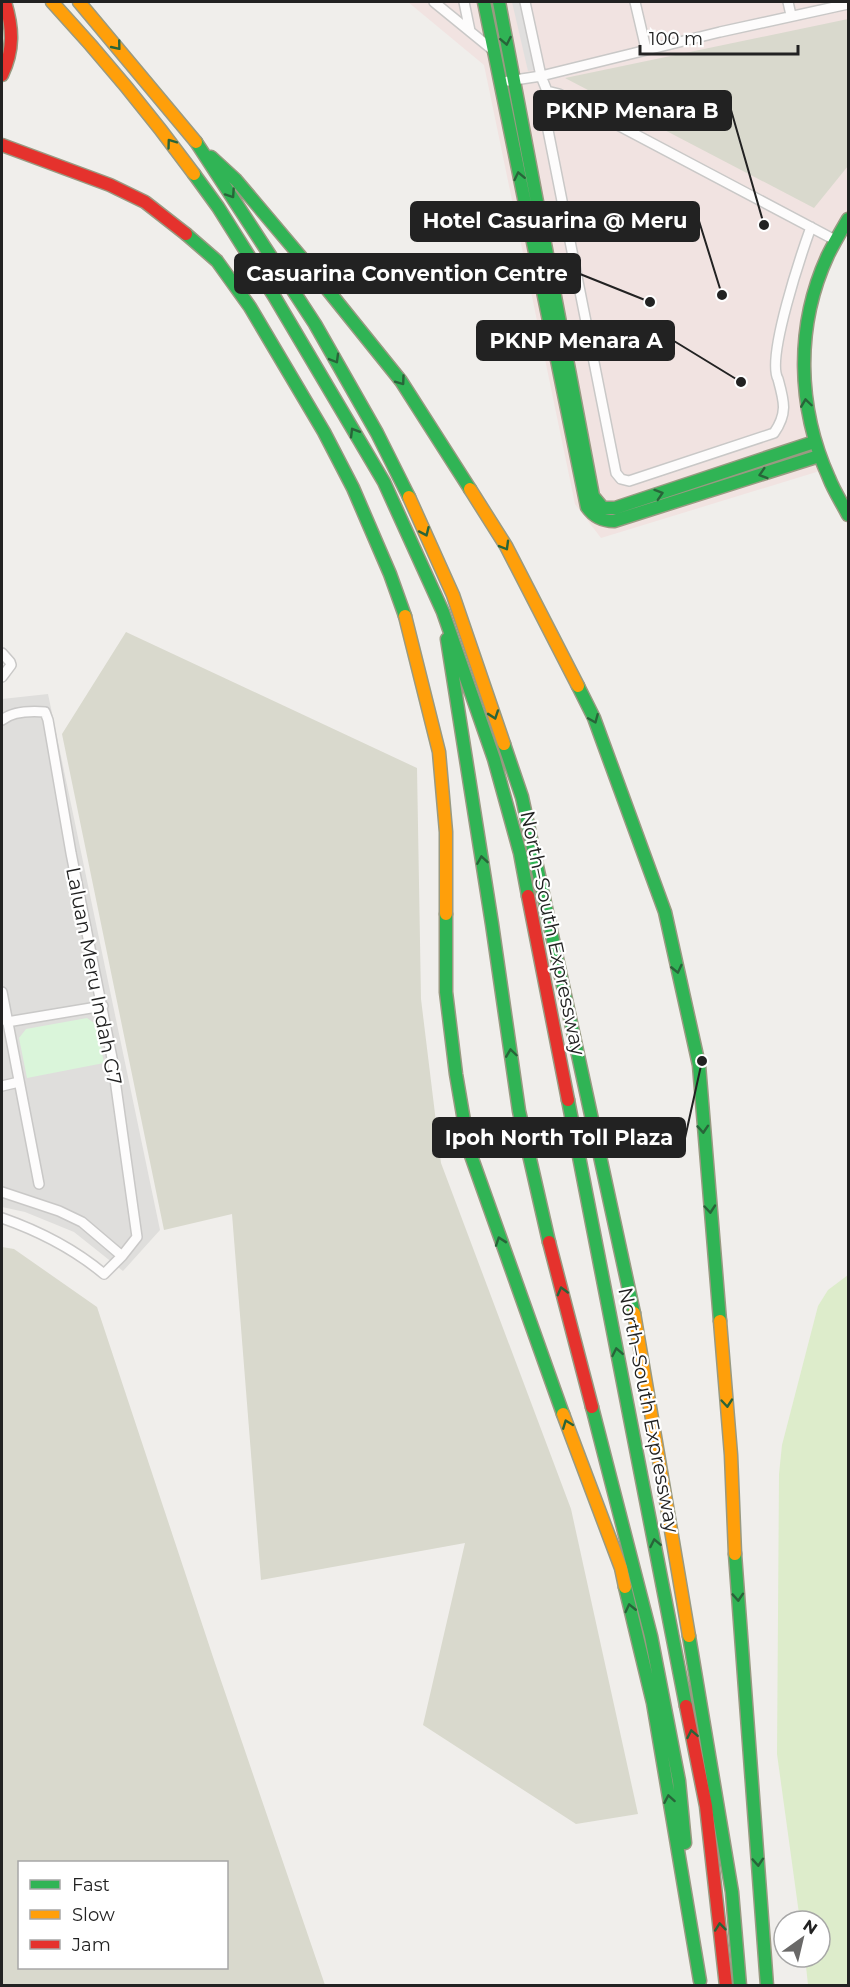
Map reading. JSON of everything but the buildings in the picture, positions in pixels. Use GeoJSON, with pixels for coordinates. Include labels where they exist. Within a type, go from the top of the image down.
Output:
{"type":"FeatureCollection","features":[{"type":"Feature","properties":{"kind":"main road"},"geometry":{"type":"LineString","coordinates":[[2,75],[12,52],[12,26],[5,2]]}},
{"type":"Feature","properties":{"kind":"main road","name":"North–South Expressway"},"geometry":{"type":"LineString","coordinates":[[52,2],[155,121],[218,207],[274,296],[384,482],[443,612],[494,759],[520,853],[706,1806],[726,1986]]}},
{"type":"Feature","properties":{"kind":"main road","name":"North–South Expressway"},"geometry":{"type":"LineString","coordinates":[[79,2],[199,146],[315,324],[377,433],[418,514],[453,595],[522,797],[635,1316],[732,1893],[740,1986]]}},
{"type":"Feature","properties":{"kind":"main road"},"geometry":{"type":"LineString","coordinates":[[484,2],[587,507],[614,521],[819,456]]}},
{"type":"Feature","properties":{"kind":"main road"},"geometry":{"type":"LineString","coordinates":[[498,2],[593,496],[598,504],[599,513]]}},
{"type":"Feature","properties":{"kind":"main road"},"geometry":{"type":"LineString","coordinates":[[2,146],[110,185],[145,202],[176,225],[217,261],[250,306],[324,432],[353,488],[390,574],[407,622],[439,752],[446,832],[446,992],[456,1074],[469,1150],[543,1362],[621,1568],[653,1703],[700,1983]]}},
{"type":"Feature","properties":{"kind":"main road"},"geometry":{"type":"LineString","coordinates":[[199,146],[236,180],[401,381],[506,546],[594,718],[665,912],[699,1065],[731,1455],[735,1551],[767,1986]]}},
{"type":"Feature","properties":{"kind":"main road"},"geometry":{"type":"LineString","coordinates":[[849,219],[835,240],[819,278],[809,313],[803,369],[804,391],[814,442],[834,492],[849,515]]}},
{"type":"Feature","properties":{"kind":"main road"},"geometry":{"type":"LineString","coordinates":[[599,513],[814,442]]}},
{"type":"Feature","properties":{"kind":"main road"},"geometry":{"type":"LineString","coordinates":[[443,612],[519,1111],[554,1262],[651,1636],[679,1781],[700,1983]]}},
{"type":"Feature","properties":{"kind":"street"},"geometry":{"type":"LineString","coordinates":[[434,2],[494,51]]}},
{"type":"Feature","properties":{"kind":"street"},"geometry":{"type":"LineString","coordinates":[[464,2],[470,31]]}},
{"type":"Feature","properties":{"kind":"street"},"geometry":{"type":"LineString","coordinates":[[525,2],[541,76],[547,91]]}},
{"type":"Feature","properties":{"kind":"street"},"geometry":{"type":"LineString","coordinates":[[635,2],[646,49]]}},
{"type":"Feature","properties":{"kind":"street"},"geometry":{"type":"LineString","coordinates":[[788,2],[791,15]]}},
{"type":"Feature","properties":{"kind":"street"},"geometry":{"type":"LineString","coordinates":[[500,83],[541,76],[791,15],[849,4]]}},
{"type":"Feature","properties":{"kind":"street"},"geometry":{"type":"LineString","coordinates":[[547,91],[559,94],[835,240]]}},
{"type":"Feature","properties":{"kind":"street"},"geometry":{"type":"LineString","coordinates":[[547,91],[542,100],[616,472],[621,479],[629,481],[774,433],[783,419],[784,406],[776,376],[776,361],[788,296],[811,227]]}},
{"type":"Feature","properties":{"kind":"street"},"geometry":{"type":"LineString","coordinates":[[2,653],[11,665],[2,677]]}},
{"type":"Feature","properties":{"kind":"street","name":"Laluan Meru Indah G7"},"geometry":{"type":"LineString","coordinates":[[2,720],[7,716],[34,711],[45,712],[103,1006],[137,1237],[104,1274],[70,1248],[2,1218]]}},
{"type":"Feature","properties":{"kind":"street"},"geometry":{"type":"LineString","coordinates":[[2,992],[39,1184]]}},
{"type":"Feature","properties":{"kind":"street"},"geometry":{"type":"LineString","coordinates":[[7,1022],[103,1006]]}},
{"type":"Feature","properties":{"kind":"street"},"geometry":{"type":"LineString","coordinates":[[2,1086],[19,1082]]}},
{"type":"Feature","properties":{"kind":"street"},"geometry":{"type":"LineString","coordinates":[[2,1192],[59,1211],[82,1222],[122,1256]]}},
{"type":"Feature","properties":{"kind":"shaded area"},"geometry":{"type":"Polygon","coordinates":[[[408,2],[848,2],[848,218],[843,224],[807,329],[806,413],[823,470],[601,538],[575,504],[484,65],[408,2]]]}},
{"type":"Feature","properties":{"kind":"shaded area"},"geometry":{"type":"Polygon","coordinates":[[[512,2],[521,2],[536,70],[528,71],[512,2]]]}},
{"type":"Feature","properties":{"kind":"shaded area"},"geometry":{"type":"Polygon","coordinates":[[[848,19],[848,166],[814,208],[565,78],[848,19]]]}},
{"type":"Feature","properties":{"kind":"shaded area"},"geometry":{"type":"Polygon","coordinates":[[[126,632],[417,768],[421,999],[441,1163],[571,1509],[638,1814],[576,1824],[423,1725],[465,1543],[261,1580],[232,1214],[164,1230],[62,734],[126,632]]]}},
{"type":"Feature","properties":{"kind":"shaded area"},"geometry":{"type":"Polygon","coordinates":[[[48,694],[160,1230],[123,1271],[74,1232],[25,1212],[2,1207],[2,699],[48,694]]]}},
{"type":"Feature","properties":{"kind":"shaded area"},"geometry":{"type":"Polygon","coordinates":[[[2,1247],[14,1249],[97,1307],[325,1985],[2,1985],[2,1247]]]}},
{"type":"Feature","properties":{"kind":"green space"},"geometry":{"type":"Polygon","coordinates":[[[87,1018],[97,1025],[104,1063],[27,1078],[19,1038],[26,1029],[87,1018]]]}},
{"type":"Feature","properties":{"kind":"green space"},"geometry":{"type":"Polygon","coordinates":[[[848,1275],[848,1985],[808,1985],[806,1969],[832,1969],[832,1909],[798,1909],[777,1754],[779,1474],[782,1445],[818,1306],[828,1290],[848,1275]]]}},
{"type":"Feature","properties":{"kind":"traffic: fast"},"geometry":{"type":"LineString","coordinates":[[484,2],[587,507],[599,518],[614,521],[819,456]]}},
{"type":"Feature","properties":{"kind":"traffic: fast"},"geometry":{"type":"LineString","coordinates":[[499,2],[593,496],[603,508]]}},
{"type":"Feature","properties":{"kind":"traffic: fast"},"geometry":{"type":"LineString","coordinates":[[196,142],[315,324],[377,433],[409,497]]}},
{"type":"Feature","properties":{"kind":"traffic: fast"},"geometry":{"type":"LineString","coordinates":[[211,157],[236,180],[401,381],[470,489]]}},
{"type":"Feature","properties":{"kind":"traffic: fast"},"geometry":{"type":"LineString","coordinates":[[194,174],[218,207],[274,296],[384,482],[443,612],[494,759],[520,853],[528,896]]}},
{"type":"Feature","properties":{"kind":"traffic: fast"},"geometry":{"type":"LineString","coordinates":[[848,219],[828,255],[817,282],[805,338],[804,366],[806,395],[818,451],[831,483],[848,515]]}},
{"type":"Feature","properties":{"kind":"traffic: fast"},"geometry":{"type":"LineString","coordinates":[[186,234],[217,261],[250,307],[324,432],[353,488],[390,574],[405,616]]}},
{"type":"Feature","properties":{"kind":"traffic: fast"},"geometry":{"type":"LineString","coordinates":[[603,508],[615,508],[814,442]]}},
{"type":"Feature","properties":{"kind":"traffic: fast"},"geometry":{"type":"LineString","coordinates":[[447,639],[519,1111],[549,1242]]}},
{"type":"Feature","properties":{"kind":"traffic: fast"},"geometry":{"type":"LineString","coordinates":[[578,686],[594,718],[665,912],[699,1065],[720,1321]]}},
{"type":"Feature","properties":{"kind":"traffic: fast"},"geometry":{"type":"LineString","coordinates":[[504,744],[522,797],[634,1313]]}},
{"type":"Feature","properties":{"kind":"traffic: fast"},"geometry":{"type":"LineString","coordinates":[[446,914],[446,992],[456,1074],[469,1150],[563,1414]]}},
{"type":"Feature","properties":{"kind":"traffic: fast"},"geometry":{"type":"LineString","coordinates":[[568,1100],[686,1706]]}},
{"type":"Feature","properties":{"kind":"traffic: fast"},"geometry":{"type":"LineString","coordinates":[[592,1407],[651,1636],[679,1781],[685,1843]]}},
{"type":"Feature","properties":{"kind":"traffic: fast"},"geometry":{"type":"LineString","coordinates":[[735,1554],[767,1986]]}},
{"type":"Feature","properties":{"kind":"traffic: fast"},"geometry":{"type":"LineString","coordinates":[[625,1587],[653,1703],[700,1981]]}},
{"type":"Feature","properties":{"kind":"traffic: fast"},"geometry":{"type":"LineString","coordinates":[[689,1636],[732,1892],[740,1986]]}},
{"type":"Feature","properties":{"kind":"traffic: slow"},"geometry":{"type":"LineString","coordinates":[[52,2],[126,86],[194,174]]}},
{"type":"Feature","properties":{"kind":"traffic: slow"},"geometry":{"type":"LineString","coordinates":[[79,2],[196,142]]}},
{"type":"Feature","properties":{"kind":"traffic: slow"},"geometry":{"type":"LineString","coordinates":[[470,489],[506,546],[578,686]]}},
{"type":"Feature","properties":{"kind":"traffic: slow"},"geometry":{"type":"LineString","coordinates":[[409,497],[453,595],[504,744]]}},
{"type":"Feature","properties":{"kind":"traffic: slow"},"geometry":{"type":"LineString","coordinates":[[405,616],[439,752],[446,832],[446,914]]}},
{"type":"Feature","properties":{"kind":"traffic: slow"},"geometry":{"type":"LineString","coordinates":[[634,1313],[689,1636]]}},
{"type":"Feature","properties":{"kind":"traffic: slow"},"geometry":{"type":"LineString","coordinates":[[720,1321],[731,1455],[735,1554]]}},
{"type":"Feature","properties":{"kind":"traffic: slow"},"geometry":{"type":"LineString","coordinates":[[563,1414],[621,1568],[625,1587]]}},
{"type":"Feature","properties":{"kind":"traffic: jam"},"geometry":{"type":"LineString","coordinates":[[2,75],[9,57],[11,39],[10,21],[5,2]]}},
{"type":"Feature","properties":{"kind":"traffic: jam"},"geometry":{"type":"LineString","coordinates":[[2,145],[110,185],[145,202],[186,234]]}},
{"type":"Feature","properties":{"kind":"traffic: jam"},"geometry":{"type":"LineString","coordinates":[[528,896],[568,1100]]}},
{"type":"Feature","properties":{"kind":"traffic: jam"},"geometry":{"type":"LineString","coordinates":[[549,1242],[592,1407]]}},
{"type":"Feature","properties":{"kind":"traffic: jam"},"geometry":{"type":"LineString","coordinates":[[686,1706],[706,1806],[726,1986]]}},
{"type":"Feature","properties":{"kind":"place","name":"PKNP Menara B"},"geometry":{"type":"Point","coordinates":[764,225]}},
{"type":"Feature","properties":{"kind":"place","name":"Hotel Casuarina @ Meru"},"geometry":{"type":"Point","coordinates":[722,295]}},
{"type":"Feature","properties":{"kind":"place","name":"Casuarina Convention Centre"},"geometry":{"type":"Point","coordinates":[650,302]}},
{"type":"Feature","properties":{"kind":"place","name":"PKNP Menara A"},"geometry":{"type":"Point","coordinates":[741,382]}},
{"type":"Feature","properties":{"kind":"place","name":"Ipoh North Toll Plaza"},"geometry":{"type":"Point","coordinates":[702,1061]}}]}
